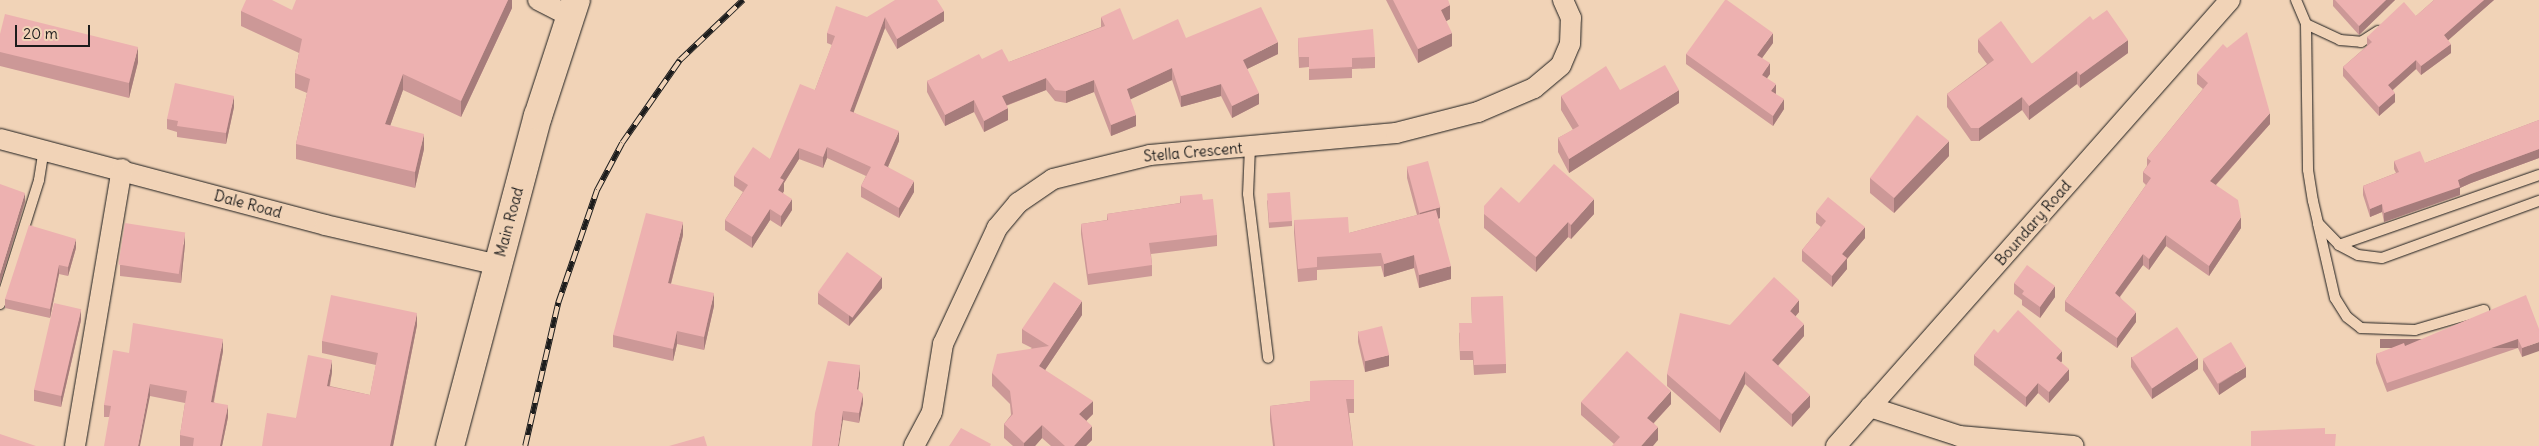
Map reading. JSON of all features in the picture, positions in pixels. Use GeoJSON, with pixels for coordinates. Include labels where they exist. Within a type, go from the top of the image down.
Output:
{"type":"FeatureCollection","features":[{"type":"Feature","properties":{"kind":"main road","name":"Main Road"},"geometry":{"type":"LineString","coordinates":[[450,446],[498,265],[573,8]]}},
{"type":"Feature","properties":{"kind":"street"},"geometry":{"type":"LineString","coordinates":[[538,0],[573,8]]}},
{"type":"Feature","properties":{"kind":"street","name":"Stella Crescent"},"geometry":{"type":"LineString","coordinates":[[914,446],[932,412],[943,344],[998,228],[1018,203],[1053,179],[1101,164],[1396,133],[1478,112],[1534,88],[1561,65],[1570,44],[1571,18],[1563,0]]}},
{"type":"Feature","properties":{"kind":"street","name":"Boundary Road"},"geometry":{"type":"LineString","coordinates":[[1836,446],[2230,0]]}},
{"type":"Feature","properties":{"kind":"street","name":"Dale Road"},"geometry":{"type":"LineString","coordinates":[[0,140],[122,169],[325,225],[498,265]]}},
{"type":"Feature","properties":{"kind":"street"},"geometry":{"type":"LineString","coordinates":[[75,446],[122,169]]}},
{"type":"Feature","properties":{"kind":"street"},"geometry":{"type":"LineString","coordinates":[[1870,407],[1959,436],[2074,446]]}},
{"type":"Feature","properties":{"kind":"lane"},"geometry":{"type":"LineString","coordinates":[[2296,0],[2306,24],[2308,170],[2335,298],[2347,317],[2361,328],[2415,330],[2484,310]]}},
{"type":"Feature","properties":{"kind":"lane"},"geometry":{"type":"LineString","coordinates":[[2306,24],[2340,40],[2361,42],[2388,19]]}},
{"type":"Feature","properties":{"kind":"lane"},"geometry":{"type":"LineString","coordinates":[[1250,147],[1248,194],[1268,358]]}},
{"type":"Feature","properties":{"kind":"lane"},"geometry":{"type":"LineString","coordinates":[[0,304],[40,180],[44,150]]}},
{"type":"Feature","properties":{"kind":"lane"},"geometry":{"type":"LineString","coordinates":[[2339,245],[2539,175]]}},
{"type":"Feature","properties":{"kind":"lane"},"geometry":{"type":"LineString","coordinates":[[2318,223],[2339,245],[2358,255],[2382,258],[2539,201]]}},
{"type":"Feature","properties":{"kind":"building"},"geometry":{"type":"Polygon","coordinates":[[[246,0],[272,0],[292,10],[296,0],[508,0],[461,101],[403,74],[385,124],[424,134],[415,172],[296,144],[310,79],[295,73],[302,39],[241,11],[246,0]]]}},
{"type":"Feature","properties":{"kind":"building"},"geometry":{"type":"Polygon","coordinates":[[[895,0],[937,0],[944,11],[897,39],[885,17],[850,111],[899,131],[884,165],[914,181],[899,208],[861,186],[871,167],[827,147],[823,157],[799,148],[780,178],[784,180],[778,190],[792,199],[781,216],[770,209],[752,237],[725,220],[748,185],[734,176],[753,147],[770,159],[800,84],[815,90],[835,36],[827,33],[836,6],[867,17],[895,0]]]}},
{"type":"Feature","properties":{"kind":"building"},"geometry":{"type":"Polygon","coordinates":[[[1393,0],[1448,0],[1450,5],[1441,10],[1452,33],[1418,49],[1393,0]]]}},
{"type":"Feature","properties":{"kind":"building"},"geometry":{"type":"Polygon","coordinates":[[[1725,0],[1773,33],[1757,55],[1770,63],[1762,75],[1776,84],[1771,91],[1784,99],[1773,116],[1686,54],[1725,0]]]}},
{"type":"Feature","properties":{"kind":"building"},"geometry":{"type":"Polygon","coordinates":[[[2335,0],[2386,0],[2359,26],[2335,0]]]}},
{"type":"Feature","properties":{"kind":"building"},"geometry":{"type":"Polygon","coordinates":[[[2434,0],[2484,0],[2444,35],[2451,44],[2421,66],[2416,60],[2388,85],[2395,93],[2379,107],[2343,67],[2372,42],[2367,37],[2404,2],[2416,16],[2434,0]]]}},
{"type":"Feature","properties":{"kind":"building"},"geometry":{"type":"Polygon","coordinates":[[[1261,7],[1278,42],[1243,60],[1259,93],[1232,106],[1221,84],[1181,96],[1172,68],[1127,89],[1136,115],[1111,125],[1094,80],[1066,91],[1055,90],[1046,78],[1002,96],[1008,108],[984,121],[974,100],[945,115],[927,81],[979,54],[982,59],[1002,49],[1009,62],[1105,26],[1101,17],[1120,8],[1133,40],[1178,19],[1186,38],[1261,7]]]}},
{"type":"Feature","properties":{"kind":"building"},"geometry":{"type":"Polygon","coordinates":[[[2107,10],[2128,40],[2080,75],[2077,71],[2029,106],[2022,97],[1979,128],[1971,128],[1947,94],[1994,60],[1978,39],[2001,21],[2032,64],[2090,16],[2093,20],[2107,10]]]}},
{"type":"Feature","properties":{"kind":"building"},"geometry":{"type":"Polygon","coordinates":[[[5,14],[138,47],[129,83],[0,52],[0,34],[5,14]]]}},
{"type":"Feature","properties":{"kind":"building"},"geometry":{"type":"Polygon","coordinates":[[[1373,29],[1375,57],[1352,58],[1352,67],[1309,69],[1309,57],[1299,57],[1298,38],[1373,29]]]}},
{"type":"Feature","properties":{"kind":"building"},"geometry":{"type":"Polygon","coordinates":[[[2247,32],[2270,113],[2210,181],[2238,200],[2241,217],[2209,266],[2166,235],[2149,259],[2143,254],[2115,293],[2136,312],[2117,338],[2065,301],[2151,178],[2143,172],[2151,161],[2147,158],[2208,83],[2197,73],[2223,44],[2227,48],[2247,32]]]}},
{"type":"Feature","properties":{"kind":"building"},"geometry":{"type":"Polygon","coordinates":[[[1665,65],[1679,90],[1569,159],[1558,138],[1579,126],[1561,96],[1606,66],[1620,90],[1665,65]]]}},
{"type":"Feature","properties":{"kind":"building"},"geometry":{"type":"Polygon","coordinates":[[[175,83],[234,96],[226,133],[177,126],[178,121],[167,119],[175,83]]]}},
{"type":"Feature","properties":{"kind":"building"},"geometry":{"type":"Polygon","coordinates":[[[1917,115],[1949,141],[1894,198],[1870,178],[1917,115]]]}},
{"type":"Feature","properties":{"kind":"building"},"geometry":{"type":"Polygon","coordinates":[[[2539,120],[2539,149],[2458,180],[2460,187],[2384,213],[2382,204],[2370,209],[2363,186],[2399,172],[2394,161],[2420,151],[2425,163],[2539,120]]]}},
{"type":"Feature","properties":{"kind":"building"},"geometry":{"type":"Polygon","coordinates":[[[1428,161],[1440,207],[1419,213],[1407,167],[1428,161]]]}},
{"type":"Feature","properties":{"kind":"building"},"geometry":{"type":"Polygon","coordinates":[[[1554,164],[1594,199],[1571,225],[1568,222],[1536,257],[1484,214],[1484,206],[1501,187],[1519,203],[1554,164]]]}},
{"type":"Feature","properties":{"kind":"building"},"geometry":{"type":"Polygon","coordinates":[[[0,184],[25,193],[0,274],[0,184]]]}},
{"type":"Feature","properties":{"kind":"building"},"geometry":{"type":"Polygon","coordinates":[[[1290,192],[1292,221],[1269,223],[1267,194],[1290,192]]]}},
{"type":"Feature","properties":{"kind":"building"},"geometry":{"type":"Polygon","coordinates":[[[1202,194],[1203,200],[1213,199],[1217,235],[1149,243],[1152,265],[1088,274],[1081,224],[1108,220],[1107,214],[1181,203],[1180,196],[1202,194]]]}},
{"type":"Feature","properties":{"kind":"building"},"geometry":{"type":"Polygon","coordinates":[[[1828,197],[1865,227],[1842,254],[1847,258],[1832,276],[1802,250],[1826,221],[1816,212],[1828,197]]]}},
{"type":"Feature","properties":{"kind":"building"},"geometry":{"type":"Polygon","coordinates":[[[1436,210],[1451,266],[1419,275],[1414,255],[1384,264],[1381,253],[1317,257],[1317,267],[1298,269],[1294,220],[1348,217],[1349,233],[1436,210]]]}},
{"type":"Feature","properties":{"kind":"building"},"geometry":{"type":"Polygon","coordinates":[[[646,213],[683,222],[668,283],[714,293],[704,337],[677,331],[673,349],[613,335],[646,213]]]}},
{"type":"Feature","properties":{"kind":"building"},"geometry":{"type":"Polygon","coordinates":[[[125,223],[185,233],[179,274],[118,264],[125,223]]]}},
{"type":"Feature","properties":{"kind":"building"},"geometry":{"type":"Polygon","coordinates":[[[29,225],[76,239],[68,267],[59,265],[50,309],[5,299],[29,225]]]}},
{"type":"Feature","properties":{"kind":"building"},"geometry":{"type":"Polygon","coordinates":[[[847,252],[882,277],[852,318],[818,292],[847,252]]]}},
{"type":"Feature","properties":{"kind":"building"},"geometry":{"type":"Polygon","coordinates":[[[2027,265],[2055,286],[2040,307],[2022,294],[2024,291],[2014,283],[2027,265]]]}},
{"type":"Feature","properties":{"kind":"building"},"geometry":{"type":"Polygon","coordinates":[[[1774,277],[1799,300],[1790,311],[1804,324],[1772,360],[1810,395],[1792,414],[1745,371],[1720,420],[1667,374],[1680,313],[1730,325],[1774,277]]]}},
{"type":"Feature","properties":{"kind":"building"},"geometry":{"type":"Polygon","coordinates":[[[1054,282],[1082,301],[1039,366],[1093,401],[1079,414],[1092,426],[1074,446],[1065,446],[1042,425],[1024,443],[1004,424],[1013,414],[1010,391],[992,373],[997,354],[1049,346],[1022,329],[1054,282]]]}},
{"type":"Feature","properties":{"kind":"building"},"geometry":{"type":"Polygon","coordinates":[[[331,295],[417,313],[390,446],[262,446],[267,413],[296,418],[308,355],[332,360],[327,386],[370,395],[378,353],[322,341],[331,295]]]}},
{"type":"Feature","properties":{"kind":"building"},"geometry":{"type":"Polygon","coordinates":[[[2526,295],[2539,329],[2539,342],[2522,348],[2518,339],[2387,383],[2376,354],[2404,343],[2405,346],[2526,295]]]}},
{"type":"Feature","properties":{"kind":"building"},"geometry":{"type":"Polygon","coordinates":[[[1503,296],[1506,364],[1474,365],[1473,351],[1460,351],[1459,323],[1472,323],[1471,297],[1503,296]]]}},
{"type":"Feature","properties":{"kind":"building"},"geometry":{"type":"Polygon","coordinates":[[[54,303],[81,309],[61,396],[34,390],[54,303]]]}},
{"type":"Feature","properties":{"kind":"building"},"geometry":{"type":"Polygon","coordinates":[[[2018,310],[2062,351],[2056,358],[2069,369],[2049,392],[2038,383],[2026,397],[1974,355],[1994,329],[1998,333],[2018,310]]]}},
{"type":"Feature","properties":{"kind":"building"},"geometry":{"type":"Polygon","coordinates":[[[133,323],[223,339],[211,402],[228,405],[220,446],[193,446],[194,438],[180,435],[187,391],[150,384],[138,446],[104,446],[111,406],[104,405],[113,350],[129,353],[133,323]]]}},
{"type":"Feature","properties":{"kind":"building"},"geometry":{"type":"Polygon","coordinates":[[[1382,326],[1389,355],[1365,361],[1358,332],[1382,326]]]}},
{"type":"Feature","properties":{"kind":"building"},"geometry":{"type":"Polygon","coordinates":[[[2177,327],[2198,358],[2152,388],[2131,358],[2177,327]]]}},
{"type":"Feature","properties":{"kind":"building"},"geometry":{"type":"Polygon","coordinates":[[[2231,342],[2246,367],[2218,384],[2203,359],[2231,342]]]}},
{"type":"Feature","properties":{"kind":"building"},"geometry":{"type":"Polygon","coordinates":[[[1627,351],[1671,391],[1647,418],[1658,427],[1641,446],[1612,446],[1620,437],[1581,402],[1627,351]]]}},
{"type":"Feature","properties":{"kind":"building"},"geometry":{"type":"Polygon","coordinates":[[[828,361],[860,365],[857,389],[863,394],[859,413],[843,411],[838,446],[812,446],[815,413],[828,361]]]}},
{"type":"Feature","properties":{"kind":"building"},"geometry":{"type":"Polygon","coordinates":[[[1354,380],[1354,399],[1346,399],[1353,446],[1275,446],[1270,406],[1310,401],[1310,381],[1354,380]]]}},
{"type":"Feature","properties":{"kind":"building"},"geometry":{"type":"Polygon","coordinates":[[[961,428],[991,444],[990,446],[949,446],[961,428]]]}},
{"type":"Feature","properties":{"kind":"building"},"geometry":{"type":"Polygon","coordinates":[[[2325,428],[2325,434],[2336,434],[2335,446],[2251,446],[2251,431],[2325,428]]]}},
{"type":"Feature","properties":{"kind":"building"},"geometry":{"type":"Polygon","coordinates":[[[0,434],[36,446],[0,446],[0,434]]]}},
{"type":"Feature","properties":{"kind":"building"},"geometry":{"type":"Polygon","coordinates":[[[704,436],[707,446],[669,446],[704,436]]]}},
{"type":"Feature","properties":{"kind":"railway"},"geometry":{"type":"LineString","coordinates":[[525,446],[558,303],[597,190],[622,143],[680,60],[743,0]]}}]}
